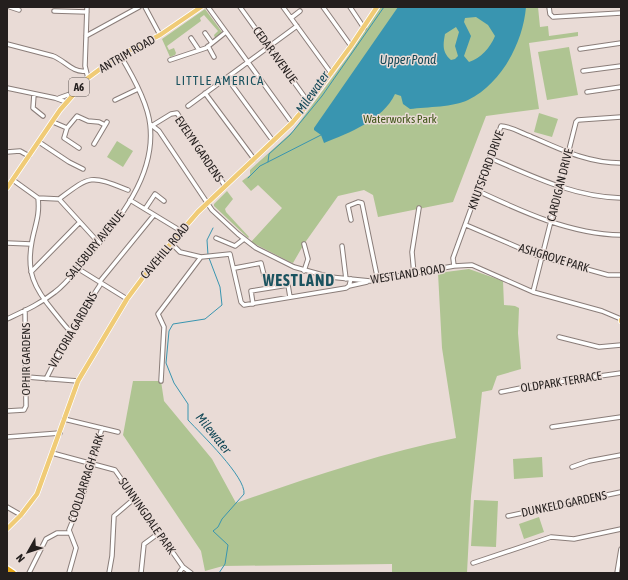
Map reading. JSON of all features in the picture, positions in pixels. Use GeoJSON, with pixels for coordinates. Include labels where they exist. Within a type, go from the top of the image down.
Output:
{"type":"FeatureCollection","features":[{"type":"Feature","properties":{"kind":"highway"},"geometry":{"type":"LineString","coordinates":[[7,569],[13,573]]}},
{"type":"Feature","properties":{"kind":"main road","name":"ANTRIM ROAD"},"geometry":{"type":"LineString","coordinates":[[7,188],[66,102],[88,78],[120,55],[160,35],[201,7]]}},
{"type":"Feature","properties":{"kind":"main road","name":"CAVEHILL ROAD"},"geometry":{"type":"LineString","coordinates":[[7,529],[38,494],[78,381],[127,298],[181,231],[225,186],[292,123],[309,103],[351,46],[377,7]]}},
{"type":"Feature","properties":{"kind":"street"},"geometry":{"type":"LineString","coordinates":[[10,7],[19,10]]}},
{"type":"Feature","properties":{"kind":"street"},"geometry":{"type":"LineString","coordinates":[[86,36],[139,7]]}},
{"type":"Feature","properties":{"kind":"street"},"geometry":{"type":"LineString","coordinates":[[145,7],[160,35]]}},
{"type":"Feature","properties":{"kind":"street"},"geometry":{"type":"LineString","coordinates":[[208,7],[292,123]]}},
{"type":"Feature","properties":{"kind":"street","name":"CEDAR AVENUE"},"geometry":{"type":"LineString","coordinates":[[240,7],[309,103]]}},
{"type":"Feature","properties":{"kind":"street"},"geometry":{"type":"LineString","coordinates":[[283,7],[331,73]]}},
{"type":"Feature","properties":{"kind":"street"},"geometry":{"type":"LineString","coordinates":[[323,7],[351,46]]}},
{"type":"Feature","properties":{"kind":"street"},"geometry":{"type":"LineString","coordinates":[[350,7],[364,28]]}},
{"type":"Feature","properties":{"kind":"street"},"geometry":{"type":"LineString","coordinates":[[549,7],[550,14],[553,17],[621,13]]}},
{"type":"Feature","properties":{"kind":"street"},"geometry":{"type":"LineString","coordinates":[[54,11],[88,9],[85,71],[88,78]]}},
{"type":"Feature","properties":{"kind":"street"},"geometry":{"type":"LineString","coordinates":[[291,18],[300,11]]}},
{"type":"Feature","properties":{"kind":"street"},"geometry":{"type":"LineString","coordinates":[[188,106],[297,26]]}},
{"type":"Feature","properties":{"kind":"street"},"geometry":{"type":"LineString","coordinates":[[170,60],[208,46],[226,32]]}},
{"type":"Feature","properties":{"kind":"street"},"geometry":{"type":"LineString","coordinates":[[205,33],[212,43]]}},
{"type":"Feature","properties":{"kind":"street"},"geometry":{"type":"LineString","coordinates":[[191,38],[199,50]]}},
{"type":"Feature","properties":{"kind":"street"},"geometry":{"type":"LineString","coordinates":[[580,49],[621,43]]}},
{"type":"Feature","properties":{"kind":"street"},"geometry":{"type":"LineString","coordinates":[[7,44],[60,58],[78,71],[85,71]]}},
{"type":"Feature","properties":{"kind":"street"},"geometry":{"type":"LineString","coordinates":[[208,46],[214,57]]}},
{"type":"Feature","properties":{"kind":"street","name":"SALISBURY AVENUE"},"geometry":{"type":"LineString","coordinates":[[7,319],[44,300],[62,286],[120,216],[130,200],[146,165],[150,143],[151,124],[138,89],[120,55]]}},
{"type":"Feature","properties":{"kind":"street"},"geometry":{"type":"LineString","coordinates":[[583,71],[621,66]]}},
{"type":"Feature","properties":{"kind":"street"},"geometry":{"type":"LineString","coordinates":[[227,78],[273,141]]}},
{"type":"Feature","properties":{"kind":"street"},"geometry":{"type":"LineString","coordinates":[[587,92],[621,87]]}},
{"type":"Feature","properties":{"kind":"street"},"geometry":{"type":"LineString","coordinates":[[7,88],[56,98],[66,102]]}},
{"type":"Feature","properties":{"kind":"street"},"geometry":{"type":"LineString","coordinates":[[115,100],[138,89]]}},
{"type":"Feature","properties":{"kind":"street"},"geometry":{"type":"LineString","coordinates":[[56,98],[74,93]]}},
{"type":"Feature","properties":{"kind":"street"},"geometry":{"type":"LineString","coordinates":[[205,93],[254,159]]}},
{"type":"Feature","properties":{"kind":"street"},"geometry":{"type":"LineString","coordinates":[[34,94],[33,108],[43,116]]}},
{"type":"Feature","properties":{"kind":"street","name":"EVELYN GARDENS"},"geometry":{"type":"LineString","coordinates":[[151,124],[171,114],[177,113],[225,186]]}},
{"type":"Feature","properties":{"kind":"street"},"geometry":{"type":"LineString","coordinates":[[79,148],[64,138],[67,128],[77,116],[88,121],[106,123],[94,144]]}},
{"type":"Feature","properties":{"kind":"street","name":"CARDIGAN DRIVE"},"geometry":{"type":"LineString","coordinates":[[533,292],[576,122],[578,120],[621,117]]}},
{"type":"Feature","properties":{"kind":"street"},"geometry":{"type":"LineString","coordinates":[[53,122],[67,128]]}},
{"type":"Feature","properties":{"kind":"street","name":"WESTLAND ROAD"},"geometry":{"type":"LineString","coordinates":[[151,124],[208,204],[244,239],[263,253],[304,271],[330,277],[378,281],[454,266],[472,265],[533,292],[596,310],[621,320]]}},
{"type":"Feature","properties":{"kind":"street","name":"KNUTSFORD DRIVE"},"geometry":{"type":"LineString","coordinates":[[454,266],[453,258],[502,125],[568,152],[600,161],[621,163]]}},
{"type":"Feature","properties":{"kind":"street"},"geometry":{"type":"LineString","coordinates":[[39,142],[69,162],[83,168]]}},
{"type":"Feature","properties":{"kind":"street"},"geometry":{"type":"LineString","coordinates":[[7,152],[20,151],[29,156]]}},
{"type":"Feature","properties":{"kind":"street"},"geometry":{"type":"LineString","coordinates":[[490,158],[560,188],[602,197],[621,198]]}},
{"type":"Feature","properties":{"kind":"street"},"geometry":{"type":"LineString","coordinates":[[13,180],[38,198],[59,199],[79,183],[88,179],[111,183],[128,190]]}},
{"type":"Feature","properties":{"kind":"street"},"geometry":{"type":"LineString","coordinates":[[478,192],[551,222],[606,235],[621,235]]}},
{"type":"Feature","properties":{"kind":"street"},"geometry":{"type":"LineString","coordinates":[[145,209],[155,194],[164,201]]}},
{"type":"Feature","properties":{"kind":"street"},"geometry":{"type":"LineString","coordinates":[[38,198],[39,214],[32,244],[31,272],[35,287],[70,331]]}},
{"type":"Feature","properties":{"kind":"street"},"geometry":{"type":"LineString","coordinates":[[59,199],[79,223],[99,243]]}},
{"type":"Feature","properties":{"kind":"street"},"geometry":{"type":"LineString","coordinates":[[130,200],[181,231]]}},
{"type":"Feature","properties":{"kind":"street"},"geometry":{"type":"LineString","coordinates":[[350,220],[348,206],[358,202],[362,203],[378,281]]}},
{"type":"Feature","properties":{"kind":"street"},"geometry":{"type":"LineString","coordinates":[[414,274],[412,252],[418,208]]}},
{"type":"Feature","properties":{"kind":"street","name":"VICTORIA GARDENS"},"geometry":{"type":"LineString","coordinates":[[46,379],[70,331],[101,280],[154,215]]}},
{"type":"Feature","properties":{"kind":"street"},"geometry":{"type":"LineString","coordinates":[[31,272],[79,223]]}},
{"type":"Feature","properties":{"kind":"street","name":"ASHGROVE PARK"},"geometry":{"type":"LineString","coordinates":[[466,225],[543,257],[608,275],[621,275]]}},
{"type":"Feature","properties":{"kind":"street"},"geometry":{"type":"LineString","coordinates":[[216,238],[235,246],[244,239]]}},
{"type":"Feature","properties":{"kind":"street"},"geometry":{"type":"LineString","coordinates":[[7,243],[32,244]]}},
{"type":"Feature","properties":{"kind":"street"},"geometry":{"type":"LineString","coordinates":[[171,244],[180,252],[201,257],[230,254],[235,268],[242,304],[253,304],[370,281]]}},
{"type":"Feature","properties":{"kind":"street"},"geometry":{"type":"LineString","coordinates":[[304,244],[308,259],[304,271]]}},
{"type":"Feature","properties":{"kind":"street"},"geometry":{"type":"LineString","coordinates":[[342,246],[346,279]]}},
{"type":"Feature","properties":{"kind":"street"},"geometry":{"type":"LineString","coordinates":[[161,381],[164,327],[158,314],[201,257]]}},
{"type":"Feature","properties":{"kind":"street"},"geometry":{"type":"LineString","coordinates":[[235,268],[261,263],[264,275]]}},
{"type":"Feature","properties":{"kind":"street"},"geometry":{"type":"LineString","coordinates":[[77,268],[127,298]]}},
{"type":"Feature","properties":{"kind":"street"},"geometry":{"type":"LineString","coordinates":[[349,286],[351,279]]}},
{"type":"Feature","properties":{"kind":"street"},"geometry":{"type":"LineString","coordinates":[[253,304],[251,291],[288,285],[290,297]]}},
{"type":"Feature","properties":{"kind":"street","name":"OPHIR GARDENS"},"geometry":{"type":"LineString","coordinates":[[7,411],[24,410],[25,408],[27,377],[26,310]]}},
{"type":"Feature","properties":{"kind":"street"},"geometry":{"type":"LineString","coordinates":[[559,337],[599,347],[621,345]]}},
{"type":"Feature","properties":{"kind":"street","name":"OLDPARK TERRACE"},"geometry":{"type":"LineString","coordinates":[[501,392],[536,384],[621,373]]}},
{"type":"Feature","properties":{"kind":"street"},"geometry":{"type":"LineString","coordinates":[[27,377],[78,381]]}},
{"type":"Feature","properties":{"kind":"street"},"geometry":{"type":"LineString","coordinates":[[552,427],[621,417]]}},
{"type":"Feature","properties":{"kind":"street","name":"COOLDARRAGH PARK"},"geometry":{"type":"LineString","coordinates":[[64,419],[118,432]]}},
{"type":"Feature","properties":{"kind":"street","name":"COOLDARRAGH PARK"},"geometry":{"type":"LineString","coordinates":[[69,573],[76,548],[69,533],[93,463],[102,428]]}},
{"type":"Feature","properties":{"kind":"street"},"geometry":{"type":"LineString","coordinates":[[7,437],[60,433]]}},
{"type":"Feature","properties":{"kind":"street","name":"SUNNINGDALE PARK"},"geometry":{"type":"LineString","coordinates":[[52,453],[115,470],[183,567],[191,573]]}},
{"type":"Feature","properties":{"kind":"street"},"geometry":{"type":"LineString","coordinates":[[572,468],[589,461],[621,455]]}},
{"type":"Feature","properties":{"kind":"street","name":"DUNKELD GARDENS"},"geometry":{"type":"LineString","coordinates":[[508,516],[621,492]]}},
{"type":"Feature","properties":{"kind":"street"},"geometry":{"type":"LineString","coordinates":[[110,573],[114,516],[135,498]]}},
{"type":"Feature","properties":{"kind":"street"},"geometry":{"type":"LineString","coordinates":[[7,507],[21,515]]}},
{"type":"Feature","properties":{"kind":"street"},"geometry":{"type":"LineString","coordinates":[[473,563],[551,537],[574,539],[621,529]]}},
{"type":"Feature","properties":{"kind":"street"},"geometry":{"type":"LineString","coordinates":[[29,573],[46,538],[57,533],[69,533]]}},
{"type":"Feature","properties":{"kind":"street"},"geometry":{"type":"LineString","coordinates":[[142,573],[144,544],[159,533]]}},
{"type":"Feature","properties":{"kind":"street"},"geometry":{"type":"LineString","coordinates":[[617,573],[621,549]]}},
{"type":"Feature","properties":{"kind":"street"},"geometry":{"type":"LineString","coordinates":[[179,573],[183,567]]}},
{"type":"Feature","properties":{"kind":"green space","name":"Waterworks Park"},"geometry":{"type":"Polygon","coordinates":[[[381,7],[538,7],[540,27],[548,26],[549,36],[578,32],[578,36],[529,43],[539,109],[486,116],[453,202],[378,217],[373,195],[364,190],[338,196],[304,244],[293,263],[290,262],[251,242],[282,208],[258,185],[251,191],[242,181],[250,175],[250,170],[293,131],[349,55],[381,7]]]}},
{"type":"Feature","properties":{"kind":"green space"},"geometry":{"type":"Polygon","coordinates":[[[205,9],[222,32],[215,38],[214,35],[218,31],[204,15],[200,18],[201,21],[167,46],[169,50],[174,48],[176,53],[170,57],[162,39],[205,9]]]}},
{"type":"Feature","properties":{"kind":"green space"},"geometry":{"type":"Polygon","coordinates":[[[569,47],[578,95],[547,100],[538,52],[569,47]]]}},
{"type":"Feature","properties":{"kind":"green space"},"geometry":{"type":"Polygon","coordinates":[[[539,113],[558,119],[552,137],[534,132],[539,113]]]}},
{"type":"Feature","properties":{"kind":"green space"},"geometry":{"type":"Polygon","coordinates":[[[117,141],[133,151],[123,167],[107,157],[117,141]]]}},
{"type":"Feature","properties":{"kind":"green space"},"geometry":{"type":"Polygon","coordinates":[[[227,191],[233,199],[225,209],[226,212],[249,237],[248,238],[214,206],[214,204],[227,191]]]}},
{"type":"Feature","properties":{"kind":"green space"},"geometry":{"type":"Polygon","coordinates":[[[469,269],[503,281],[504,305],[519,308],[518,333],[521,369],[497,376],[492,390],[482,392],[471,496],[467,573],[392,573],[392,564],[223,566],[205,571],[201,551],[123,435],[133,381],[161,381],[164,401],[212,459],[236,503],[317,475],[400,451],[456,438],[442,348],[438,273],[469,269]]]}},
{"type":"Feature","properties":{"kind":"green space"},"geometry":{"type":"Polygon","coordinates":[[[542,457],[543,477],[514,479],[513,459],[542,457]]]}},
{"type":"Feature","properties":{"kind":"green space"},"geometry":{"type":"Polygon","coordinates":[[[474,500],[498,501],[496,547],[471,546],[474,500]]]}},
{"type":"Feature","properties":{"kind":"green space"},"geometry":{"type":"Polygon","coordinates":[[[539,517],[544,532],[524,539],[519,524],[539,517]]]}},
{"type":"Feature","properties":{"kind":"water","name":"Upper Pond"},"geometry":{"type":"Polygon","coordinates":[[[398,7],[526,7],[520,34],[508,61],[491,84],[468,100],[448,105],[410,109],[403,104],[401,96],[395,94],[390,103],[374,118],[354,130],[334,139],[324,143],[321,135],[314,130],[398,7]],[[476,17],[465,18],[464,22],[471,36],[464,56],[469,62],[485,52],[491,45],[495,36],[488,25],[476,17]],[[456,27],[445,34],[444,38],[445,51],[451,60],[458,56],[455,46],[459,32],[456,27]]]}},
{"type":"Feature","properties":{"kind":"waterway","name":"Milewater"},"geometry":{"type":"LineString","coordinates":[[268,162],[269,154],[290,135],[322,96],[384,7]]}},
{"type":"Feature","properties":{"kind":"waterway"},"geometry":{"type":"LineString","coordinates":[[248,178],[260,166],[321,135]]}},
{"type":"Feature","properties":{"kind":"waterway","name":"Milewater"},"geometry":{"type":"LineString","coordinates":[[208,255],[207,240],[213,228]]}},
{"type":"Feature","properties":{"kind":"waterway","name":"Milewater"},"geometry":{"type":"LineString","coordinates":[[209,258],[220,287],[222,305],[205,319],[173,324],[169,331],[166,363],[174,383],[188,404],[188,420],[222,456],[238,477],[243,487],[244,494],[222,519],[218,527],[213,531],[228,545],[225,564],[219,573]]}},
{"type":"Feature","properties":{"kind":"district","name":"LITTLE AMERICA"},"geometry":{"type":"Point","coordinates":[220,80]}},
{"type":"Feature","properties":{"kind":"district","name":"WESTLAND"},"geometry":{"type":"Point","coordinates":[299,280]}}]}
